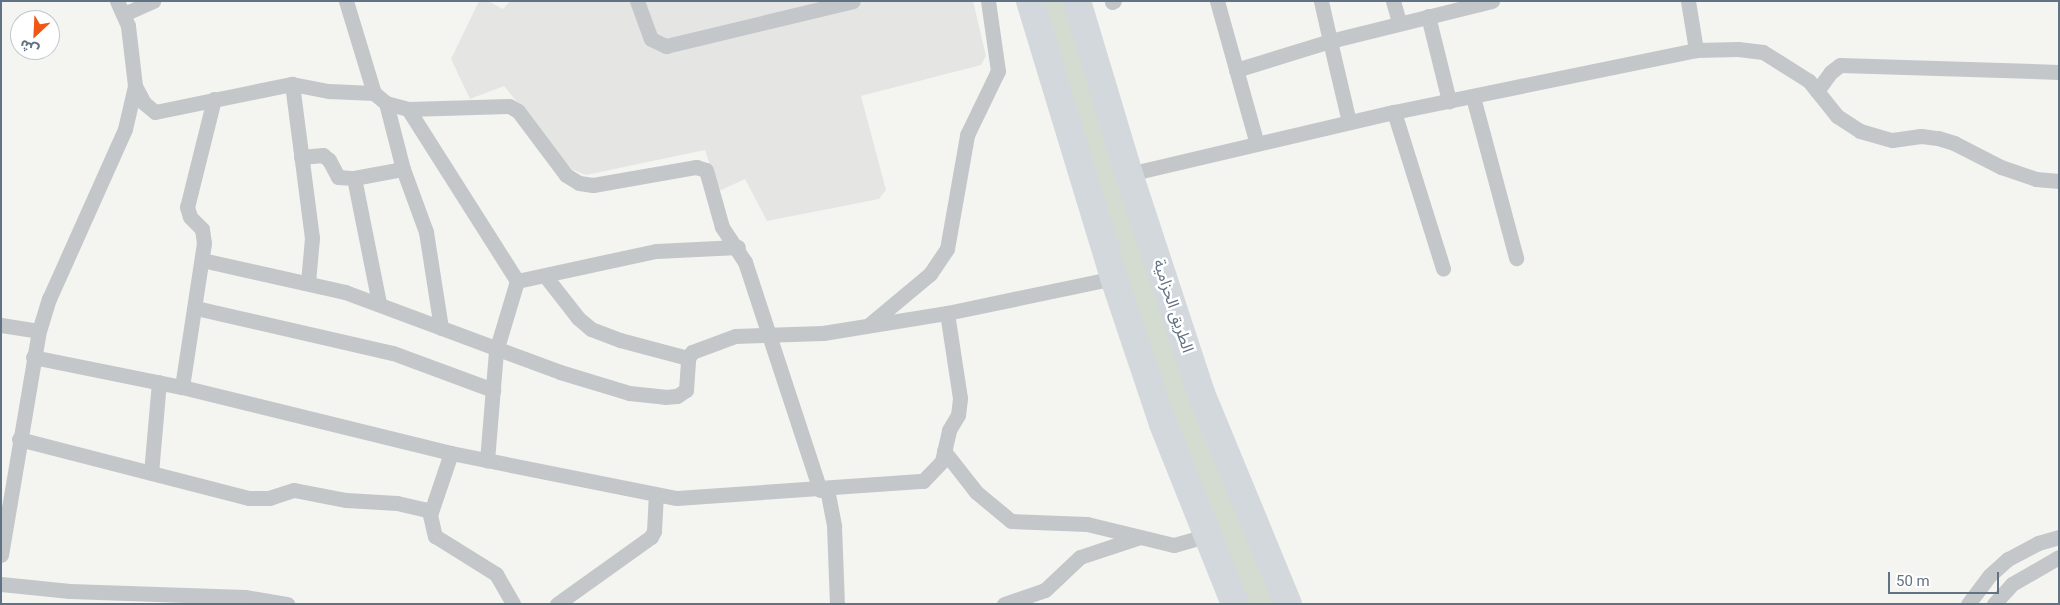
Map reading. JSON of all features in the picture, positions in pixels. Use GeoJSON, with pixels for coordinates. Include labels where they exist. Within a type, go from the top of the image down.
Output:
{"type":"FeatureCollection","features":[{"type":"Feature","properties":{"kind":"highway"},"geometry":{"type":"LineString","coordinates":[[1030,1],[1114,278],[1164,424],[1206,536],[1235,604]]}},
{"type":"Feature","properties":{"kind":"highway","name":"الطريق الحزامية"},"geometry":{"type":"LineString","coordinates":[[1077,1],[1129,174],[1201,392],[1288,604]]}},
{"type":"Feature","properties":{"kind":"street"},"geometry":{"type":"LineString","coordinates":[[153,1],[121,8],[134,86],[144,104],[155,112],[292,84],[380,98],[408,109],[509,106],[518,111],[566,175],[586,185],[696,167],[703,169],[707,174],[722,227],[738,247],[824,490],[834,526],[837,604]]}},
{"type":"Feature","properties":{"kind":"street"},"geometry":{"type":"LineString","coordinates":[[346,1],[426,232],[441,328]]}},
{"type":"Feature","properties":{"kind":"street"},"geometry":{"type":"LineString","coordinates":[[637,1],[651,39],[666,46],[810,6],[854,1]]}},
{"type":"Feature","properties":{"kind":"street"},"geometry":{"type":"LineString","coordinates":[[867,326],[930,274],[946,249],[967,135],[998,71],[988,1]]}},
{"type":"Feature","properties":{"kind":"street"},"geometry":{"type":"LineString","coordinates":[[1217,1],[1257,144]]}},
{"type":"Feature","properties":{"kind":"street"},"geometry":{"type":"LineString","coordinates":[[1322,1],[1349,122]]}},
{"type":"Feature","properties":{"kind":"street"},"geometry":{"type":"LineString","coordinates":[[1393,1],[1399,22]]}},
{"type":"Feature","properties":{"kind":"street"},"geometry":{"type":"LineString","coordinates":[[1236,70],[1399,22],[1492,1]]}},
{"type":"Feature","properties":{"kind":"street"},"geometry":{"type":"LineString","coordinates":[[1688,1],[1696,50]]}},
{"type":"Feature","properties":{"kind":"street"},"geometry":{"type":"LineString","coordinates":[[1428,16],[1449,101]]}},
{"type":"Feature","properties":{"kind":"street"},"geometry":{"type":"LineString","coordinates":[[1129,174],[1394,112],[1696,50],[1738,49],[1763,52],[1796,71],[1817,91],[1837,116],[1878,138],[1920,136],[1938,138],[1954,143],[2010,170],[2046,181],[2059,181]]}},
{"type":"Feature","properties":{"kind":"street"},"geometry":{"type":"LineString","coordinates":[[1817,91],[1831,72],[1840,65],[2059,72]]}},
{"type":"Feature","properties":{"kind":"street"},"geometry":{"type":"LineString","coordinates":[[292,84],[312,238],[308,282]]}},
{"type":"Feature","properties":{"kind":"street"},"geometry":{"type":"LineString","coordinates":[[1,555],[9,456],[19,439],[38,331],[49,299],[125,129],[134,86]]}},
{"type":"Feature","properties":{"kind":"street"},"geometry":{"type":"LineString","coordinates":[[1472,97],[1516,258]]}},
{"type":"Feature","properties":{"kind":"street"},"geometry":{"type":"LineString","coordinates":[[182,387],[196,308],[202,260],[202,229],[190,217],[187,207],[214,99]]}},
{"type":"Feature","properties":{"kind":"street"},"geometry":{"type":"LineString","coordinates":[[408,109],[517,281],[496,351],[487,461]]}},
{"type":"Feature","properties":{"kind":"street"},"geometry":{"type":"LineString","coordinates":[[1394,112],[1443,268]]}},
{"type":"Feature","properties":{"kind":"street"},"geometry":{"type":"LineString","coordinates":[[301,157],[322,155],[330,160],[338,176],[354,178],[403,169]]}},
{"type":"Feature","properties":{"kind":"street"},"geometry":{"type":"LineString","coordinates":[[354,178],[379,303]]}},
{"type":"Feature","properties":{"kind":"street"},"geometry":{"type":"LineString","coordinates":[[517,281],[546,277],[656,251],[738,247]]}},
{"type":"Feature","properties":{"kind":"street"},"geometry":{"type":"LineString","coordinates":[[202,260],[308,282],[379,303],[496,351],[629,394],[665,397],[676,396],[686,390],[688,358],[697,348],[735,336],[806,334],[867,326],[947,313],[1114,278]]}},
{"type":"Feature","properties":{"kind":"street"},"geometry":{"type":"LineString","coordinates":[[546,277],[578,318],[591,329],[620,340],[688,358]]}},
{"type":"Feature","properties":{"kind":"street"},"geometry":{"type":"LineString","coordinates":[[196,308],[393,353],[493,390]]}},
{"type":"Feature","properties":{"kind":"street"},"geometry":{"type":"LineString","coordinates":[[33,357],[182,387],[487,461],[656,495],[702,498],[923,481],[934,473],[944,451],[949,430],[958,415],[960,398],[947,313]]}},
{"type":"Feature","properties":{"kind":"street"},"geometry":{"type":"LineString","coordinates":[[1,325],[38,331]]}},
{"type":"Feature","properties":{"kind":"street"},"geometry":{"type":"LineString","coordinates":[[151,473],[159,382]]}},
{"type":"Feature","properties":{"kind":"street"},"geometry":{"type":"LineString","coordinates":[[19,439],[249,498],[260,499],[294,490],[346,500],[397,503],[431,511]]}},
{"type":"Feature","properties":{"kind":"street"},"geometry":{"type":"LineString","coordinates":[[944,451],[976,492],[1010,521],[1087,524],[1174,545],[1206,536]]}},
{"type":"Feature","properties":{"kind":"street"},"geometry":{"type":"LineString","coordinates":[[452,453],[431,511],[434,536],[496,574],[513,604]]}},
{"type":"Feature","properties":{"kind":"street"},"geometry":{"type":"LineString","coordinates":[[557,604],[651,537],[654,532],[656,495]]}},
{"type":"Feature","properties":{"kind":"street"},"geometry":{"type":"LineString","coordinates":[[1004,604],[1045,590],[1080,557],[1140,537]]}},
{"type":"Feature","properties":{"kind":"street"},"geometry":{"type":"LineString","coordinates":[[1968,604],[1990,575],[2008,559],[2038,543],[2059,537]]}},
{"type":"Feature","properties":{"kind":"street"},"geometry":{"type":"LineString","coordinates":[[1994,604],[2012,584],[2059,557]]}},
{"type":"Feature","properties":{"kind":"street"},"geometry":{"type":"LineString","coordinates":[[1,584],[70,591],[245,597],[287,604]]}},
{"type":"Feature","properties":{"kind":"shaded area"},"geometry":{"type":"Polygon","coordinates":[[[479,1],[488,1],[503,9],[510,1],[973,1],[986,56],[981,65],[861,96],[886,190],[879,199],[767,221],[745,179],[719,191],[705,150],[586,175],[571,169],[504,86],[470,99],[451,59],[479,1]]]}},
{"type":"Feature","properties":{"kind":"shaded area"},"geometry":{"type":"Polygon","coordinates":[[[1042,1],[1070,1],[1280,604],[1248,604],[1173,429],[1042,1]]]}}]}
